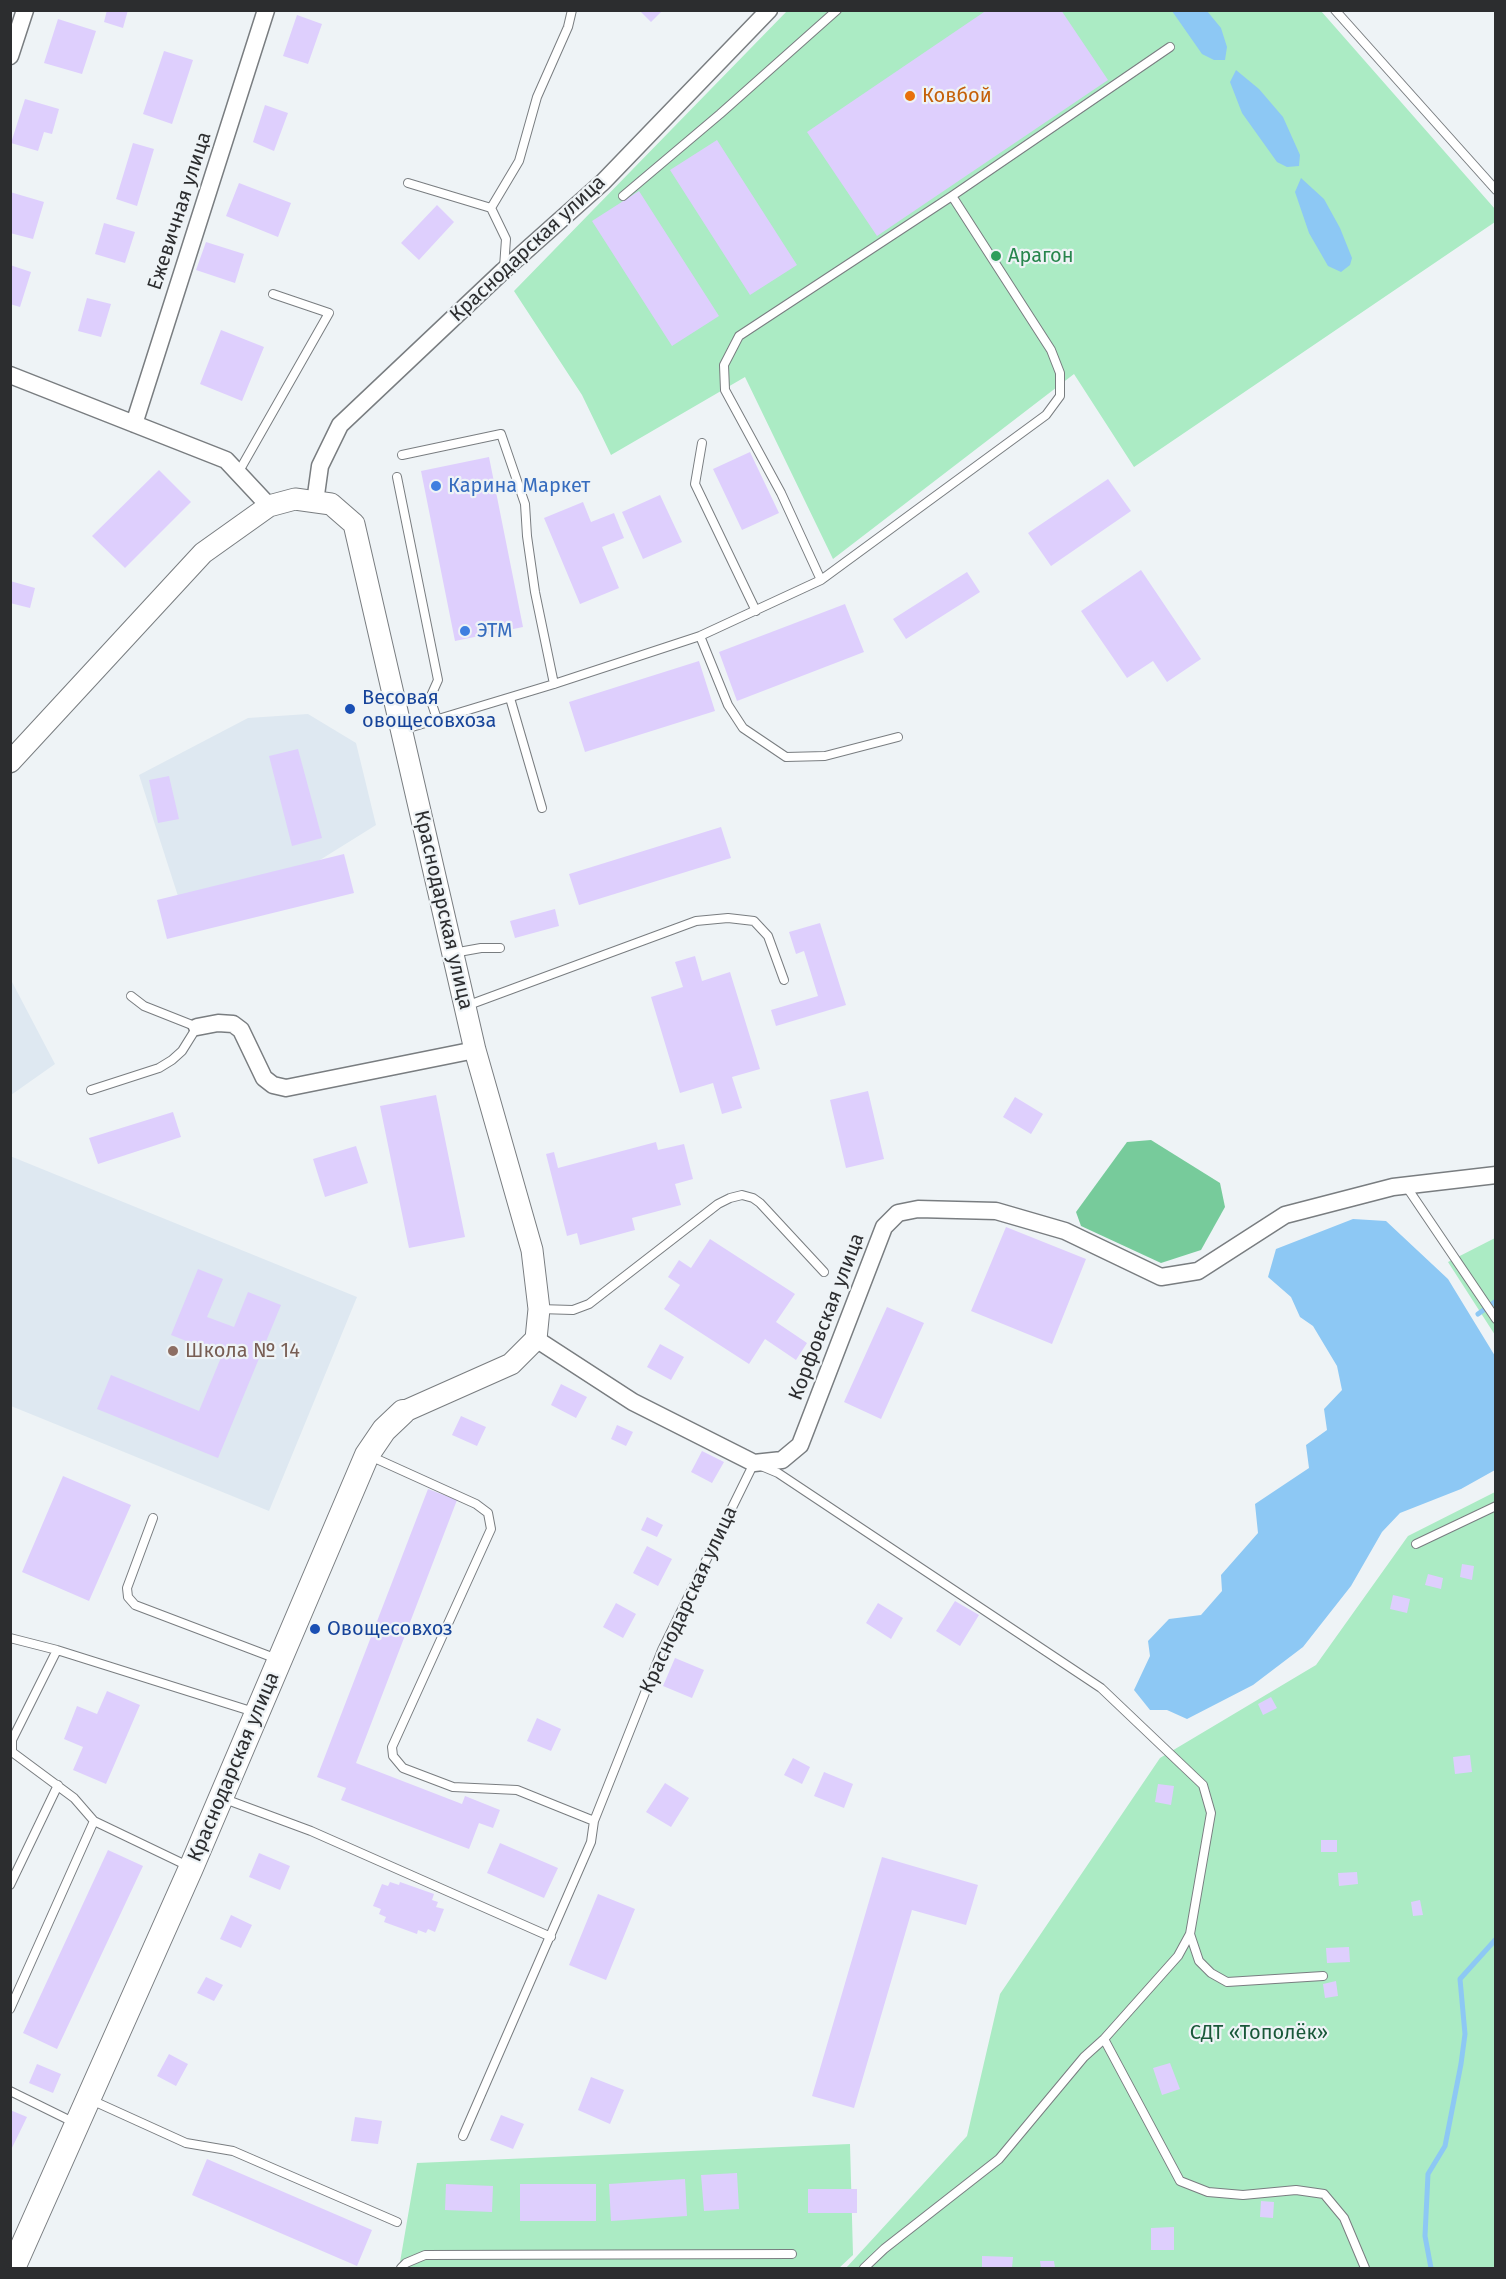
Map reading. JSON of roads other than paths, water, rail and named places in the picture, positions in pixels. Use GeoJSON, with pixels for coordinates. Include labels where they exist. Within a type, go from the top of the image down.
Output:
{"type":"FeatureCollection","features":[{"type":"Feature","properties":{"kind":"main road","name":"Краснодарская улица"},"geometry":{"type":"LineString","coordinates":[[13,2268],[222,1798],[367,1455],[384,1430],[403,1412]]}},
{"type":"Feature","properties":{"kind":"street"},"geometry":{"type":"LineString","coordinates":[[10,56],[25,10]]}},
{"type":"Feature","properties":{"kind":"street","name":"Ежевичная улица"},"geometry":{"type":"LineString","coordinates":[[134,424],[266,10]]}},
{"type":"Feature","properties":{"kind":"street","name":"Краснодарская улица"},"geometry":{"type":"LineString","coordinates":[[315,502],[320,466],[340,425],[504,271],[603,182],[769,10]]}},
{"type":"Feature","properties":{"kind":"street"},"geometry":{"type":"LineString","coordinates":[[10,375],[226,460],[269,507]]}},
{"type":"Feature","properties":{"kind":"street","name":"Краснодарская улица"},"geometry":{"type":"LineString","coordinates":[[10,762],[202,553],[269,507],[295,499],[331,504],[354,524],[475,1050],[532,1251],[538,1309],[536,1339],[512,1364],[403,1412]]}},
{"type":"Feature","properties":{"kind":"street"},"geometry":{"type":"LineString","coordinates":[[197,1027],[218,1023],[233,1024],[241,1029],[264,1078],[273,1085],[286,1088],[475,1050]]}},
{"type":"Feature","properties":{"kind":"street","name":"Корфовская улица"},"geometry":{"type":"LineString","coordinates":[[754,1463],[782,1460],[800,1445],[884,1227],[898,1213],[918,1209],[996,1211],[1065,1231],[1161,1277],[1198,1271],[1285,1215],[1406,1186],[1496,1175]]}},
{"type":"Feature","properties":{"kind":"street"},"geometry":{"type":"LineString","coordinates":[[536,1339],[633,1402],[754,1463]]}},
{"type":"Feature","properties":{"kind":"lane"},"geometry":{"type":"LineString","coordinates":[[491,208],[519,161],[537,97],[568,27],[572,10]]}},
{"type":"Feature","properties":{"kind":"lane"},"geometry":{"type":"LineString","coordinates":[[623,196],[837,10]]}},
{"type":"Feature","properties":{"kind":"lane"},"geometry":{"type":"LineString","coordinates":[[1335,10],[1496,190]]}},
{"type":"Feature","properties":{"kind":"lane"},"geometry":{"type":"LineString","coordinates":[[821,580],[781,493],[725,390],[724,365],[739,336],[952,196],[1170,47]]}},
{"type":"Feature","properties":{"kind":"lane"},"geometry":{"type":"LineString","coordinates":[[408,183],[491,208],[506,239],[504,271]]}},
{"type":"Feature","properties":{"kind":"lane"},"geometry":{"type":"LineString","coordinates":[[402,730],[510,698],[700,636],[821,580],[1046,415],[1060,396],[1060,373],[1052,350],[952,196]]}},
{"type":"Feature","properties":{"kind":"lane"},"geometry":{"type":"LineString","coordinates":[[238,473],[329,314],[273,294]]}},
{"type":"Feature","properties":{"kind":"lane"},"geometry":{"type":"LineString","coordinates":[[402,455],[501,434],[525,504],[535,592],[554,684]]}},
{"type":"Feature","properties":{"kind":"lane"},"geometry":{"type":"LineString","coordinates":[[702,443],[695,484],[756,610]]}},
{"type":"Feature","properties":{"kind":"lane"},"geometry":{"type":"LineString","coordinates":[[397,477],[438,680],[430,698],[437,719]]}},
{"type":"Feature","properties":{"kind":"lane"},"geometry":{"type":"LineString","coordinates":[[700,636],[728,705],[743,728],[786,757],[825,756],[898,737]]}},
{"type":"Feature","properties":{"kind":"lane"},"geometry":{"type":"LineString","coordinates":[[510,698],[542,808]]}},
{"type":"Feature","properties":{"kind":"lane"},"geometry":{"type":"LineString","coordinates":[[465,1006],[696,921],[728,918],[754,921],[768,936],[784,980]]}},
{"type":"Feature","properties":{"kind":"lane"},"geometry":{"type":"LineString","coordinates":[[453,953],[481,948],[500,948]]}},
{"type":"Feature","properties":{"kind":"lane"},"geometry":{"type":"LineString","coordinates":[[91,1090],[159,1068],[182,1051],[197,1027],[144,1006],[131,996]]}},
{"type":"Feature","properties":{"kind":"lane"},"geometry":{"type":"LineString","coordinates":[[1406,1186],[1495,1318]]}},
{"type":"Feature","properties":{"kind":"lane"},"geometry":{"type":"LineString","coordinates":[[538,1309],[573,1310],[590,1304],[718,1204],[742,1195],[760,1203],[824,1272]]}},
{"type":"Feature","properties":{"kind":"lane"},"geometry":{"type":"LineString","coordinates":[[367,1455],[476,1504],[488,1513],[491,1529],[392,1747],[393,1756],[403,1768],[453,1787],[517,1790],[594,1821]]}},
{"type":"Feature","properties":{"kind":"lane"},"geometry":{"type":"LineString","coordinates":[[754,1463],[778,1473],[1101,1688],[1203,1785],[1210,1813],[1190,1934],[1178,1956],[1104,2039],[1084,2057],[999,2159],[884,2249],[864,2268]]}},
{"type":"Feature","properties":{"kind":"lane","name":"Краснодарская улица"},"geometry":{"type":"LineString","coordinates":[[463,2136],[591,1842],[594,1821],[662,1650],[754,1463]]}},
{"type":"Feature","properties":{"kind":"lane"},"geometry":{"type":"LineString","coordinates":[[1416,1544],[1496,1506]]}},
{"type":"Feature","properties":{"kind":"lane"},"geometry":{"type":"LineString","coordinates":[[153,1518],[127,1588],[128,1597],[135,1605],[280,1660]]}},
{"type":"Feature","properties":{"kind":"lane"},"geometry":{"type":"LineString","coordinates":[[10,1638],[57,1650],[257,1713]]}},
{"type":"Feature","properties":{"kind":"lane"},"geometry":{"type":"LineString","coordinates":[[57,1650],[12,1740],[12,1752],[74,1798],[94,1821],[191,1868]]}},
{"type":"Feature","properties":{"kind":"lane"},"geometry":{"type":"LineString","coordinates":[[10,1885],[58,1785]]}},
{"type":"Feature","properties":{"kind":"lane"},"geometry":{"type":"LineString","coordinates":[[222,1798],[311,1831],[551,1937]]}},
{"type":"Feature","properties":{"kind":"lane"},"geometry":{"type":"LineString","coordinates":[[10,2008],[94,1821]]}},
{"type":"Feature","properties":{"kind":"lane"},"geometry":{"type":"LineString","coordinates":[[1190,1934],[1199,1961],[1211,1973],[1227,1982],[1323,1976]]}},
{"type":"Feature","properties":{"kind":"lane"},"geometry":{"type":"LineString","coordinates":[[1104,2039],[1180,2181],[1208,2192],[1243,2195],[1296,2190],[1324,2194],[1344,2217],[1365,2268]]}},
{"type":"Feature","properties":{"kind":"lane"},"geometry":{"type":"LineString","coordinates":[[10,2091],[77,2124]]}},
{"type":"Feature","properties":{"kind":"lane"},"geometry":{"type":"LineString","coordinates":[[88,2099],[186,2143],[233,2151],[397,2222]]}},
{"type":"Feature","properties":{"kind":"lane"},"geometry":{"type":"LineString","coordinates":[[401,2268],[406,2263],[425,2255],[792,2254]]}},
{"type":"Feature","properties":{"kind":"water"},"geometry":{"type":"Polygon","coordinates":[[[1172,11],[1207,11],[1221,28],[1227,47],[1225,60],[1214,60],[1202,54],[1172,11]]]}},
{"type":"Feature","properties":{"kind":"water"},"geometry":{"type":"Polygon","coordinates":[[[1236,70],[1259,89],[1283,117],[1300,155],[1299,166],[1287,167],[1277,162],[1242,113],[1230,82],[1236,70]]]}},
{"type":"Feature","properties":{"kind":"water"},"geometry":{"type":"Polygon","coordinates":[[[1301,178],[1324,199],[1340,228],[1352,258],[1350,265],[1341,272],[1328,266],[1309,233],[1295,192],[1301,178]]]}},
{"type":"Feature","properties":{"kind":"water"},"geometry":{"type":"Polygon","coordinates":[[[1353,1219],[1386,1221],[1448,1279],[1495,1356],[1495,1470],[1461,1489],[1400,1513],[1382,1532],[1351,1586],[1303,1647],[1253,1685],[1187,1719],[1167,1710],[1150,1710],[1134,1690],[1150,1656],[1148,1641],[1169,1619],[1201,1615],[1222,1591],[1221,1575],[1258,1533],[1255,1504],[1309,1468],[1306,1445],[1327,1430],[1324,1409],[1342,1390],[1337,1366],[1313,1326],[1300,1317],[1291,1297],[1268,1277],[1276,1249],[1353,1219]]]}},
{"type":"Feature","properties":{"kind":"waterway"},"geometry":{"type":"LineString","coordinates":[[1478,1314],[1496,1301]]}},
{"type":"Feature","properties":{"kind":"waterway"},"geometry":{"type":"LineString","coordinates":[[1431,2268],[1425,2236],[1428,2174],[1445,2146],[1461,2064],[1465,2034],[1460,1979],[1496,1939]]}},
{"type":"Feature","properties":{"kind":"place","name":"Ковбой"},"geometry":{"type":"Point","coordinates":[910,96]}},
{"type":"Feature","properties":{"kind":"place","name":"Арагон"},"geometry":{"type":"Point","coordinates":[996,256]}},
{"type":"Feature","properties":{"kind":"place","name":"Карина Маркет"},"geometry":{"type":"Point","coordinates":[436,486]}},
{"type":"Feature","properties":{"kind":"place","name":"ЭТМ"},"geometry":{"type":"Point","coordinates":[465,631]}},
{"type":"Feature","properties":{"kind":"place","name":"Весовая овощесовхоза"},"geometry":{"type":"Point","coordinates":[350,709]}},
{"type":"Feature","properties":{"kind":"place","name":"Школа № 14"},"geometry":{"type":"Point","coordinates":[173,1351]}},
{"type":"Feature","properties":{"kind":"place","name":"Овощесовхоз"},"geometry":{"type":"Point","coordinates":[315,1629]}},
{"type":"Feature","properties":{"kind":"park label","name":"СДТ «Тополёк»"},"geometry":{"type":"Point","coordinates":[1259,2033]}}]}
